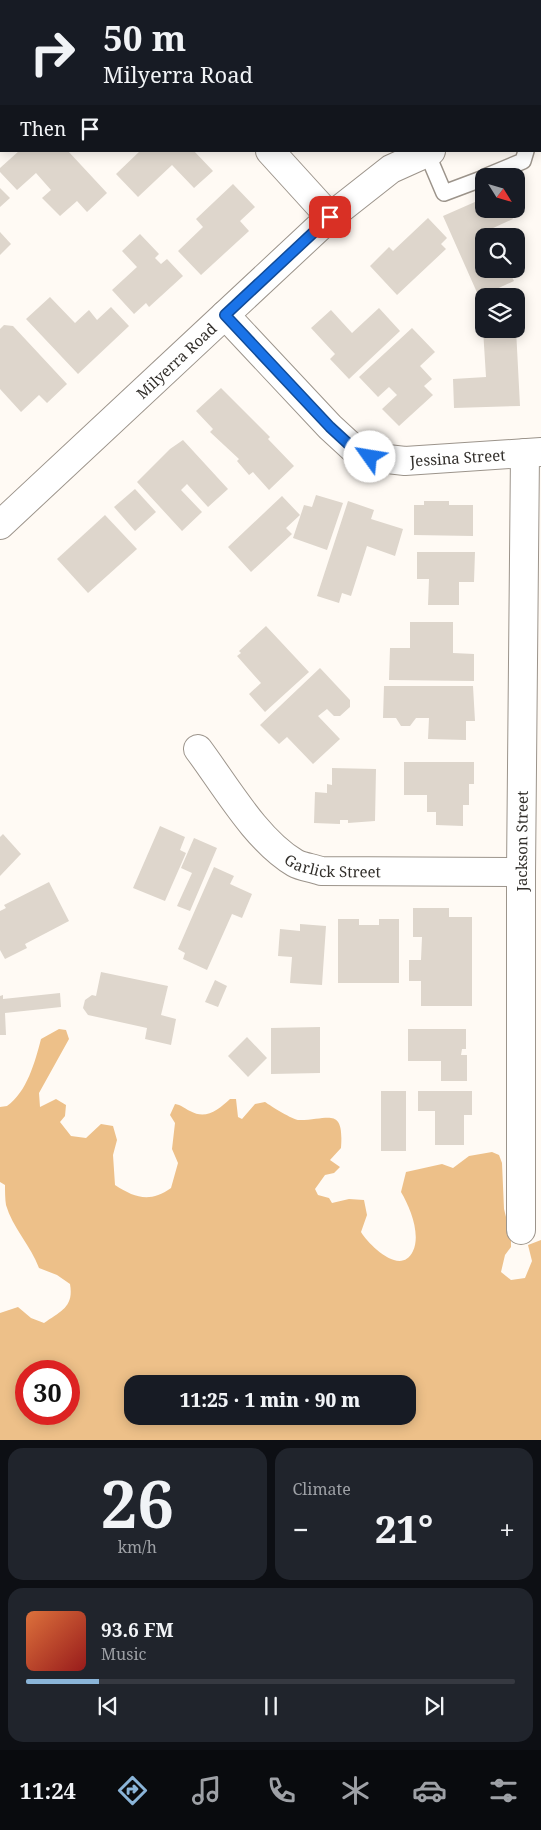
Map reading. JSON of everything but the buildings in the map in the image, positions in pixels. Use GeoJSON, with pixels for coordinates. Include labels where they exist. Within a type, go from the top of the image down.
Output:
{"type":"FeatureCollection","features":[{"type":"Feature","properties":{"kind":"street"},"geometry":{"type":"LineString","coordinates":[[271,152],[330,217]]}},
{"type":"Feature","properties":{"kind":"street","name":"Milyerra Road"},"geometry":{"type":"LineString","coordinates":[[0,525],[330,217],[391,169],[429,152]]}},
{"type":"Feature","properties":{"kind":"street","name":"Jessina Street"},"geometry":{"type":"LineString","coordinates":[[225,315],[330,427],[355,450],[370,457],[405,461],[533,453]]}},
{"type":"Feature","properties":{"kind":"street","name":"Jackson Street"},"geometry":{"type":"LineString","coordinates":[[521,1230],[521,872],[533,453]]}},
{"type":"Feature","properties":{"kind":"street","name":"Garlick Street"},"geometry":{"type":"LineString","coordinates":[[198,749],[256,827],[276,848],[296,863],[321,871],[521,872]]}},
{"type":"Feature","properties":{"kind":"lane"},"geometry":{"type":"LineString","coordinates":[[429,152],[444,193],[475,181]]}},
{"type":"Feature","properties":{"kind":"lane"},"geometry":{"type":"LineString","coordinates":[[506,168],[523,161],[526,152]]}},
{"type":"Feature","properties":{"kind":"shaded area"},"geometry":{"type":"Polygon","coordinates":[[[59,1029],[66,1030],[69,1039],[39,1093],[40,1107],[56,1099],[66,1105],[65,1116],[60,1122],[71,1136],[86,1138],[101,1124],[113,1126],[117,1140],[113,1155],[115,1185],[136,1196],[156,1196],[171,1188],[178,1163],[172,1149],[175,1123],[170,1115],[175,1104],[196,1114],[207,1114],[221,1107],[230,1099],[236,1099],[238,1117],[242,1119],[255,1104],[265,1102],[297,1120],[332,1118],[340,1126],[341,1148],[330,1160],[340,1167],[334,1173],[325,1175],[315,1189],[318,1195],[329,1198],[332,1203],[349,1199],[364,1200],[367,1215],[361,1232],[378,1251],[393,1260],[401,1261],[408,1258],[415,1244],[415,1229],[411,1213],[401,1192],[406,1172],[442,1164],[453,1168],[469,1156],[492,1152],[499,1155],[502,1163],[504,1209],[511,1237],[511,1247],[505,1255],[501,1272],[511,1280],[525,1278],[532,1261],[528,1245],[541,1240],[541,1440],[0,1440],[0,1313],[18,1307],[31,1318],[44,1323],[65,1308],[71,1292],[70,1284],[57,1275],[39,1268],[9,1213],[6,1203],[5,1185],[0,1182],[0,1107],[7,1106],[20,1093],[33,1067],[41,1039],[59,1029]]]}},
{"type":"Feature","properties":{"kind":"route"},"geometry":{"type":"LineString","coordinates":[[330,217],[225,315],[330,427],[355,450],[370,457]]}}]}
